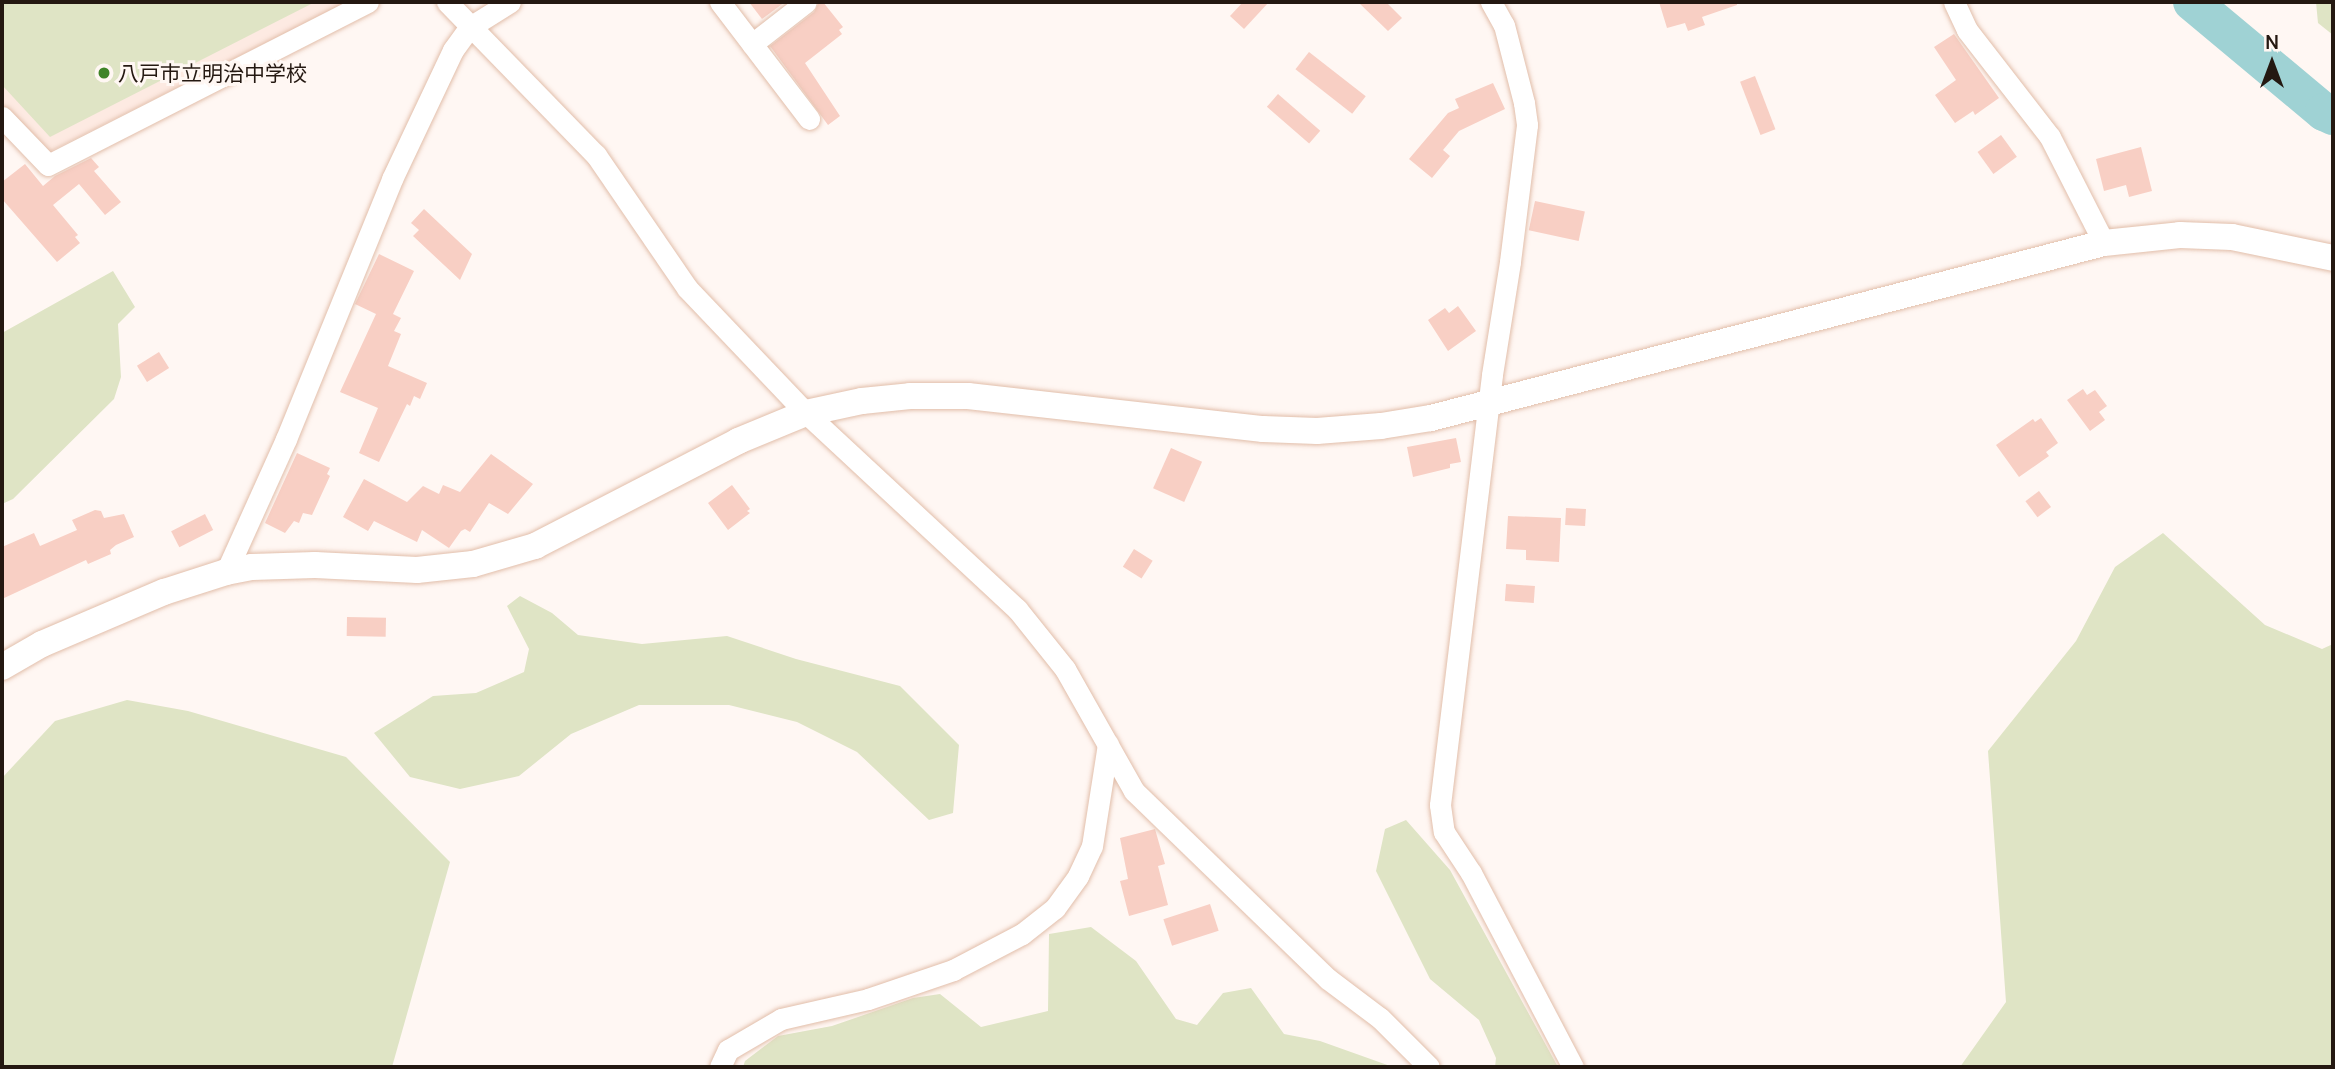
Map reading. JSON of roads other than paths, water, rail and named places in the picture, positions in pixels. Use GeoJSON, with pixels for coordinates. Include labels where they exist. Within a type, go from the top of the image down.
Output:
{"type":"FeatureCollection","features":[{"type":"Feature","properties":{"kind":"street"},"geometry":{"type":"LineString","coordinates":[[2,117],[48,165],[368,2]]}},
{"type":"Feature","properties":{"kind":"street"},"geometry":{"type":"LineString","coordinates":[[447,2],[596,155],[687,288],[806,413],[1017,609],[1065,669],[1134,791],[1319,970],[1380,1018],[1429,1067]]}},
{"type":"Feature","properties":{"kind":"street"},"geometry":{"type":"LineString","coordinates":[[226,572],[286,439],[392,179],[453,50],[470,27],[510,2]]}},
{"type":"Feature","properties":{"kind":"street"},"geometry":{"type":"LineString","coordinates":[[720,2],[809,119]]}},
{"type":"Feature","properties":{"kind":"street"},"geometry":{"type":"LineString","coordinates":[[752,44],[806,2]]}},
{"type":"Feature","properties":{"kind":"street"},"geometry":{"type":"LineString","coordinates":[[1494,2],[1504,25],[1527,125],[1489,403],[1440,805],[1444,832],[1471,873],[1573,1067]]}},
{"type":"Feature","properties":{"kind":"street"},"geometry":{"type":"LineString","coordinates":[[1954,2],[1967,30],[2050,137],[2104,243]]}},
{"type":"Feature","properties":{"kind":"street"},"geometry":{"type":"LineString","coordinates":[[2,667],[42,644],[139,603],[226,572],[252,567],[315,565],[383,570],[473,564],[535,546],[690,464],[806,413],[886,398],[968,396],[1202,424],[1317,431],[1418,420],[2104,243],[2180,235],[2232,237],[2333,258]]}},
{"type":"Feature","properties":{"kind":"street"},"geometry":{"type":"LineString","coordinates":[[720,1067],[728,1050],[781,1019],[868,999],[953,970],[1022,934],[1055,908],[1078,876],[1092,846],[1108,744]]}},
{"type":"Feature","properties":{"kind":"waterway"},"geometry":{"type":"LineString","coordinates":[[2192,2],[2324,112],[2333,116]]}},
{"type":"Feature","properties":{"kind":"place","name":"八戸市立明治中学校"},"geometry":{"type":"Point","coordinates":[104,73]}}]}
